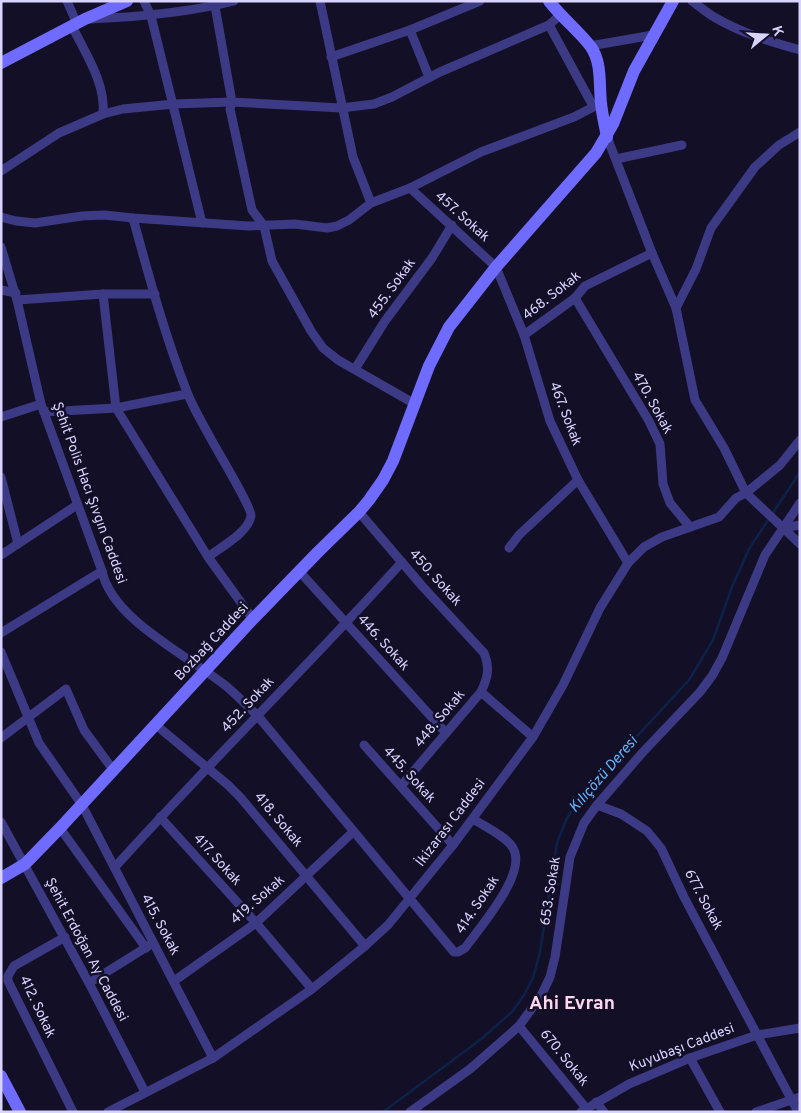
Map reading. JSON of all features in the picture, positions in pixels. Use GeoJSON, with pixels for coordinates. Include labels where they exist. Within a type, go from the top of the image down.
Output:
{"type":"FeatureCollection","features":[{"type":"Feature","properties":{"kind":"street"},"geometry":{"type":"LineString","coordinates":[[67,1],[78,23],[100,86],[104,103],[103,114]]}},
{"type":"Feature","properties":{"kind":"street"},"geometry":{"type":"LineString","coordinates":[[1,63],[78,23],[128,1]]}},
{"type":"Feature","properties":{"kind":"street"},"geometry":{"type":"LineString","coordinates":[[144,1],[151,16],[174,104],[202,223]]}},
{"type":"Feature","properties":{"kind":"street"},"geometry":{"type":"LineString","coordinates":[[78,23],[151,16],[215,6],[234,1]]}},
{"type":"Feature","properties":{"kind":"street"},"geometry":{"type":"LineString","coordinates":[[320,1],[341,108],[353,157],[371,203]]}},
{"type":"Feature","properties":{"kind":"street"},"geometry":{"type":"LineString","coordinates":[[331,57],[410,30],[480,1]]}},
{"type":"Feature","properties":{"kind":"street"},"geometry":{"type":"LineString","coordinates":[[549,1],[560,16],[590,46],[595,55],[598,66],[597,104]]}},
{"type":"Feature","properties":{"kind":"street","name":"Bozbağ Caddesi"},"geometry":{"type":"LineString","coordinates":[[1,878],[24,864],[60,828],[253,619],[360,512],[389,470],[429,366],[449,327],[496,267],[596,153],[607,137],[634,71],[673,1]]}},
{"type":"Feature","properties":{"kind":"street"},"geometry":{"type":"LineString","coordinates":[[692,1],[715,18],[748,34],[800,50]]}},
{"type":"Feature","properties":{"kind":"street"},"geometry":{"type":"LineString","coordinates":[[215,6],[232,102],[230,109],[252,210],[264,226],[272,261],[323,348],[338,360],[415,404]]}},
{"type":"Feature","properties":{"kind":"street"},"geometry":{"type":"LineString","coordinates":[[1,171],[59,133],[103,114],[123,109],[174,104],[232,102],[341,108],[374,104],[392,97],[429,77],[549,25],[560,16]]}},
{"type":"Feature","properties":{"kind":"street"},"geometry":{"type":"LineString","coordinates":[[549,25],[597,104],[607,137],[652,253],[676,308],[695,400],[724,448],[746,493],[800,544]]}},
{"type":"Feature","properties":{"kind":"street"},"geometry":{"type":"LineString","coordinates":[[410,30],[429,77]]}},
{"type":"Feature","properties":{"kind":"street"},"geometry":{"type":"LineString","coordinates":[[590,46],[653,35]]}},
{"type":"Feature","properties":{"kind":"street"},"geometry":{"type":"LineString","coordinates":[[1,217],[16,222],[35,223],[82,216],[104,215],[202,223],[264,226],[295,224],[327,228],[337,226],[349,220],[371,203],[410,188],[481,152],[574,117],[597,104]]}},
{"type":"Feature","properties":{"kind":"street"},"geometry":{"type":"LineString","coordinates":[[676,308],[696,269],[711,228],[755,167],[779,145],[800,132]]}},
{"type":"Feature","properties":{"kind":"street"},"geometry":{"type":"LineString","coordinates":[[616,159],[682,145]]}},
{"type":"Feature","properties":{"kind":"street","name":"457. Sokak"},"geometry":{"type":"LineString","coordinates":[[410,188],[496,267]]}},
{"type":"Feature","properties":{"kind":"street"},"geometry":{"type":"LineString","coordinates":[[132,218],[187,394],[222,462],[247,502],[252,514],[248,525],[240,534],[208,556]]}},
{"type":"Feature","properties":{"kind":"street","name":"455. Sokak"},"geometry":{"type":"LineString","coordinates":[[355,369],[385,321],[432,258],[452,225]]}},
{"type":"Feature","properties":{"kind":"street","name":"Şehit Polis Hacı Şıvgın Caddesi"},"geometry":{"type":"LineString","coordinates":[[1,247],[17,297],[42,408],[109,592],[130,616],[226,686],[257,715],[449,947]]}},
{"type":"Feature","properties":{"kind":"street","name":"468. Sokak"},"geometry":{"type":"LineString","coordinates":[[524,335],[575,298],[585,286],[652,253]]}},
{"type":"Feature","properties":{"kind":"street","name":"467. Sokak"},"geometry":{"type":"LineString","coordinates":[[496,267],[524,335],[550,421],[578,480],[628,563]]}},
{"type":"Feature","properties":{"kind":"street"},"geometry":{"type":"LineString","coordinates":[[1,290],[17,297],[155,294]]}},
{"type":"Feature","properties":{"kind":"street"},"geometry":{"type":"LineString","coordinates":[[103,294],[116,408],[208,556],[253,619]]}},
{"type":"Feature","properties":{"kind":"street","name":"470. Sokak"},"geometry":{"type":"LineString","coordinates":[[575,298],[649,421],[660,444],[663,484],[670,502],[690,526]]}},
{"type":"Feature","properties":{"kind":"street"},"geometry":{"type":"LineString","coordinates":[[1,417],[42,408],[116,408],[187,394]]}},
{"type":"Feature","properties":{"kind":"street","name":"İkizarası Caddesi"},"geometry":{"type":"LineString","coordinates":[[108,1112],[213,1058],[312,989],[388,925],[453,845],[533,737],[563,685],[600,608],[628,563],[653,541],[673,532],[719,517],[729,504],[746,493],[780,465],[800,440]]}},
{"type":"Feature","properties":{"kind":"street"},"geometry":{"type":"LineString","coordinates":[[1,476],[18,544]]}},
{"type":"Feature","properties":{"kind":"street"},"geometry":{"type":"LineString","coordinates":[[509,548],[519,535],[578,480]]}},
{"type":"Feature","properties":{"kind":"street","name":"653. Sokak"},"geometry":{"type":"LineString","coordinates":[[410,1112],[470,1069],[519,1026],[540,996],[550,977],[555,957],[570,858],[584,823],[597,805],[643,752],[700,692],[712,676],[722,658],[765,555],[800,503]]}},
{"type":"Feature","properties":{"kind":"street"},"geometry":{"type":"LineString","coordinates":[[1,555],[77,505]]}},
{"type":"Feature","properties":{"kind":"street","name":"450. Sokak"},"geometry":{"type":"LineString","coordinates":[[360,512],[484,653],[488,664]]}},
{"type":"Feature","properties":{"kind":"street"},"geometry":{"type":"LineString","coordinates":[[783,528],[800,525]]}},
{"type":"Feature","properties":{"kind":"street","name":"452. Sokak"},"geometry":{"type":"LineString","coordinates":[[114,867],[257,715],[346,624],[402,562]]}},
{"type":"Feature","properties":{"kind":"street"},"geometry":{"type":"LineString","coordinates":[[1,633],[102,571]]}},
{"type":"Feature","properties":{"kind":"street","name":"446. Sokak"},"geometry":{"type":"LineString","coordinates":[[299,571],[446,733]]}},
{"type":"Feature","properties":{"kind":"street","name":"415. Sokak"},"geometry":{"type":"LineString","coordinates":[[1,652],[39,743],[82,805],[213,1058]]}},
{"type":"Feature","properties":{"kind":"street","name":"448. Sokak"},"geometry":{"type":"LineString","coordinates":[[400,786],[481,692],[488,673],[488,664]]}},
{"type":"Feature","properties":{"kind":"street"},"geometry":{"type":"LineString","coordinates":[[1,738],[66,690],[84,730],[114,771]]}},
{"type":"Feature","properties":{"kind":"street"},"geometry":{"type":"LineString","coordinates":[[481,692],[533,737]]}},
{"type":"Feature","properties":{"kind":"street","name":"418. Sokak"},"geometry":{"type":"LineString","coordinates":[[156,724],[240,797],[365,946]]}},
{"type":"Feature","properties":{"kind":"street","name":"445. Sokak"},"geometry":{"type":"LineString","coordinates":[[364,745],[453,845]]}},
{"type":"Feature","properties":{"kind":"street","name":"677. Sokak"},"geometry":{"type":"LineString","coordinates":[[597,805],[621,814],[647,831],[660,848],[757,1035],[796,1099],[798,1112]]}},
{"type":"Feature","properties":{"kind":"street","name":"417. Sokak"},"geometry":{"type":"LineString","coordinates":[[160,817],[256,923],[312,989]]}},
{"type":"Feature","properties":{"kind":"street","name":"414. Sokak"},"geometry":{"type":"LineString","coordinates":[[449,947],[454,952],[465,948],[508,888],[514,876],[516,855],[510,843],[473,819]]}},
{"type":"Feature","properties":{"kind":"street","name":"Şehit Erdoğan Ay Caddesi"},"geometry":{"type":"LineString","coordinates":[[1,822],[89,983],[145,1092]]}},
{"type":"Feature","properties":{"kind":"street"},"geometry":{"type":"LineString","coordinates":[[60,828],[146,948]]}},
{"type":"Feature","properties":{"kind":"street","name":"419. Sokak"},"geometry":{"type":"LineString","coordinates":[[174,981],[256,923],[353,832]]}},
{"type":"Feature","properties":{"kind":"street","name":"412. Sokak"},"geometry":{"type":"LineString","coordinates":[[64,938],[14,966],[8,976],[8,981],[73,1112]]}},
{"type":"Feature","properties":{"kind":"street"},"geometry":{"type":"LineString","coordinates":[[89,983],[154,942]]}},
{"type":"Feature","properties":{"kind":"street","name":"670. Sokak"},"geometry":{"type":"LineString","coordinates":[[519,1026],[584,1110]]}},
{"type":"Feature","properties":{"kind":"street","name":"Kuyubaşı Caddesi"},"geometry":{"type":"LineString","coordinates":[[584,1110],[654,1072],[690,1058],[757,1035],[800,1028]]}},
{"type":"Feature","properties":{"kind":"street"},"geometry":{"type":"LineString","coordinates":[[690,1058],[720,1112]]}},
{"type":"Feature","properties":{"kind":"street"},"geometry":{"type":"LineString","coordinates":[[1,1076],[20,1112]]}},
{"type":"Feature","properties":{"kind":"street"},"geometry":{"type":"LineString","coordinates":[[1,1092],[12,1112]]}},
{"type":"Feature","properties":{"kind":"street"},"geometry":{"type":"LineString","coordinates":[[756,1112],[796,1099]]}},
{"type":"Feature","properties":{"kind":"street"},"geometry":{"type":"LineString","coordinates":[[596,1102],[604,1112]]}},
{"type":"Feature","properties":{"kind":"waterway","name":"Kılıçözü Deresi"},"geometry":{"type":"LineString","coordinates":[[383,1112],[480,1040],[512,1012],[524,995],[533,978],[540,952],[557,843],[566,820],[579,799],[689,680],[713,640],[732,587],[749,549],[800,472]]}},
{"type":"Feature","properties":{"kind":"district","name":"Ahi Evran"},"geometry":{"type":"Point","coordinates":[572,1004]}}]}
